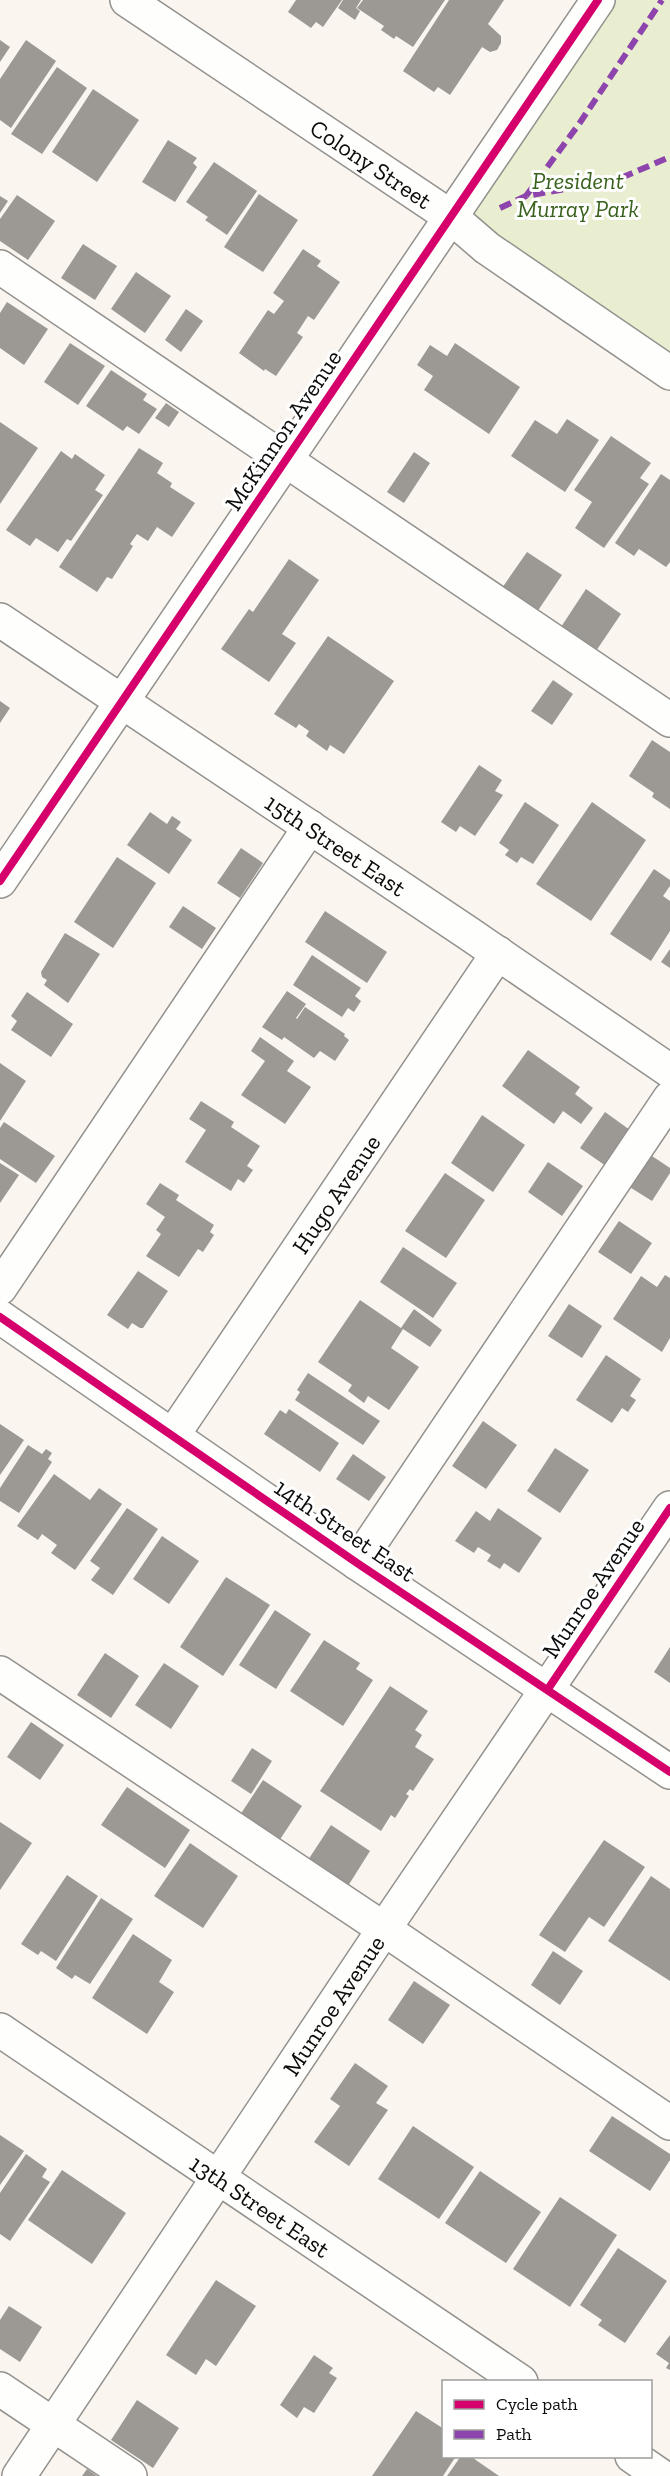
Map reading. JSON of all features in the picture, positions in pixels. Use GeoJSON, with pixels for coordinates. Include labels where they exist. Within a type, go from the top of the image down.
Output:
{"type":"FeatureCollection","features":[{"type":"Feature","properties":{"kind":"street","name":"Colony Street"},"geometry":{"type":"LineString","coordinates":[[127,0],[451,217],[487,248],[670,373]]}},
{"type":"Feature","properties":{"kind":"street","name":"McKinnon Avenue"},"geometry":{"type":"LineString","coordinates":[[0,881],[598,0]]}},
{"type":"Feature","properties":{"kind":"street"},"geometry":{"type":"LineString","coordinates":[[0,267],[670,720]]}},
{"type":"Feature","properties":{"kind":"street","name":"15th Street East"},"geometry":{"type":"LineString","coordinates":[[0,620],[498,953],[670,1071]]}},
{"type":"Feature","properties":{"kind":"street"},"geometry":{"type":"LineString","coordinates":[[0,1288],[310,827]]}},
{"type":"Feature","properties":{"kind":"street","name":"Hugo Avenue"},"geometry":{"type":"LineString","coordinates":[[173,1435],[498,953]]}},
{"type":"Feature","properties":{"kind":"street"},"geometry":{"type":"LineString","coordinates":[[357,1563],[670,1098]]}},
{"type":"Feature","properties":{"kind":"street","name":"14th Street East"},"geometry":{"type":"LineString","coordinates":[[0,1317],[357,1563],[670,1772]]}},
{"type":"Feature","properties":{"kind":"street","name":"Munroe Avenue"},"geometry":{"type":"LineString","coordinates":[[19,2476],[384,1929],[670,1508]]}},
{"type":"Feature","properties":{"kind":"street"},"geometry":{"type":"LineString","coordinates":[[0,1673],[670,2123]]}},
{"type":"Feature","properties":{"kind":"street","name":"13th Street East"},"geometry":{"type":"LineString","coordinates":[[0,2030],[518,2380]]}},
{"type":"Feature","properties":{"kind":"street"},"geometry":{"type":"LineString","coordinates":[[0,2389],[130,2476]]}},
{"type":"Feature","properties":{"kind":"street"},"geometry":{"type":"LineString","coordinates":[[634,2458],[661,2476]]}},
{"type":"Feature","properties":{"kind":"green space","name":"President Murray Park"},"geometry":{"type":"Polygon","coordinates":[[[598,0],[670,0],[670,365],[451,217],[598,0]]]}},
{"type":"Feature","properties":{"kind":"building"},"geometry":{"type":"Polygon","coordinates":[[[296,0],[342,0],[323,27],[316,22],[311,28],[288,12],[296,0]]]}},
{"type":"Feature","properties":{"kind":"building"},"geometry":{"type":"Polygon","coordinates":[[[343,0],[361,0],[356,8],[360,11],[355,20],[338,8],[343,0]]]}},
{"type":"Feature","properties":{"kind":"building"},"geometry":{"type":"Polygon","coordinates":[[[363,0],[445,0],[413,47],[396,36],[394,39],[381,30],[384,26],[357,8],[363,0]]]}},
{"type":"Feature","properties":{"kind":"building"},"geometry":{"type":"Polygon","coordinates":[[[449,0],[504,0],[488,24],[501,36],[501,43],[497,50],[490,52],[482,47],[450,95],[438,87],[434,92],[403,71],[449,0]]]}},
{"type":"Feature","properties":{"kind":"building"},"geometry":{"type":"Polygon","coordinates":[[[0,40],[10,47],[0,62],[0,40]]]}},
{"type":"Feature","properties":{"kind":"building"},"geometry":{"type":"Polygon","coordinates":[[[26,40],[56,61],[11,128],[0,120],[0,79],[26,40]]]}},
{"type":"Feature","properties":{"kind":"building"},"geometry":{"type":"Polygon","coordinates":[[[57,67],[87,88],[42,154],[11,134],[57,67]]]}},
{"type":"Feature","properties":{"kind":"building"},"geometry":{"type":"Polygon","coordinates":[[[93,89],[139,120],[97,182],[52,152],[93,89]]]}},
{"type":"Feature","properties":{"kind":"building"},"geometry":{"type":"Polygon","coordinates":[[[168,140],[197,158],[193,163],[197,167],[175,202],[142,182],[168,140]]]}},
{"type":"Feature","properties":{"kind":"building"},"geometry":{"type":"Polygon","coordinates":[[[214,162],[257,191],[227,235],[205,220],[208,217],[186,202],[214,162]]]}},
{"type":"Feature","properties":{"kind":"building"},"geometry":{"type":"Polygon","coordinates":[[[259,194],[298,220],[263,272],[224,247],[259,194]]]}},
{"type":"Feature","properties":{"kind":"building"},"geometry":{"type":"Polygon","coordinates":[[[17,195],[55,221],[28,260],[0,241],[0,219],[17,195]]]}},
{"type":"Feature","properties":{"kind":"building"},"geometry":{"type":"Polygon","coordinates":[[[0,196],[8,201],[0,213],[0,196]]]}},
{"type":"Feature","properties":{"kind":"building"},"geometry":{"type":"Polygon","coordinates":[[[83,244],[117,266],[95,300],[61,278],[83,244]]]}},
{"type":"Feature","properties":{"kind":"building"},"geometry":{"type":"Polygon","coordinates":[[[303,249],[321,261],[317,266],[340,282],[314,320],[308,316],[297,333],[303,337],[276,376],[265,369],[264,371],[239,353],[268,310],[274,314],[284,301],[273,293],[303,249]]]}},
{"type":"Feature","properties":{"kind":"building"},"geometry":{"type":"Polygon","coordinates":[[[136,272],[171,296],[145,333],[111,309],[136,272]]]}},
{"type":"Feature","properties":{"kind":"building"},"geometry":{"type":"Polygon","coordinates":[[[7,302],[48,329],[24,365],[0,348],[0,313],[7,302]]]}},
{"type":"Feature","properties":{"kind":"building"},"geometry":{"type":"Polygon","coordinates":[[[186,309],[203,321],[181,352],[165,340],[186,309]]]}},
{"type":"Feature","properties":{"kind":"building"},"geometry":{"type":"Polygon","coordinates":[[[70,343],[105,366],[78,405],[44,382],[70,343]]]}},
{"type":"Feature","properties":{"kind":"building"},"geometry":{"type":"Polygon","coordinates":[[[455,343],[520,387],[489,434],[424,390],[433,376],[417,365],[430,345],[447,356],[455,343]]]}},
{"type":"Feature","properties":{"kind":"building"},"geometry":{"type":"Polygon","coordinates":[[[111,370],[147,394],[143,400],[157,409],[139,434],[127,426],[123,431],[86,406],[111,370]]]}},
{"type":"Feature","properties":{"kind":"building"},"geometry":{"type":"Polygon","coordinates":[[[166,403],[179,412],[169,427],[155,418],[166,403]]]}},
{"type":"Feature","properties":{"kind":"building"},"geometry":{"type":"Polygon","coordinates":[[[567,419],[599,440],[565,492],[511,456],[535,420],[557,434],[567,419]]]}},
{"type":"Feature","properties":{"kind":"building"},"geometry":{"type":"Polygon","coordinates":[[[0,422],[38,448],[0,504],[0,422]]]}},
{"type":"Feature","properties":{"kind":"building"},"geometry":{"type":"Polygon","coordinates":[[[611,436],[651,463],[640,478],[649,484],[604,548],[575,528],[592,502],[574,490],[611,436]]]}},
{"type":"Feature","properties":{"kind":"building"},"geometry":{"type":"Polygon","coordinates":[[[139,448],[163,463],[157,473],[172,483],[170,487],[195,503],[172,537],[157,527],[148,541],[137,534],[130,544],[133,546],[112,579],[107,577],[97,592],[59,567],[139,448]]]}},
{"type":"Feature","properties":{"kind":"building"},"geometry":{"type":"Polygon","coordinates":[[[61,451],[72,459],[75,454],[105,475],[95,490],[103,495],[71,541],[67,539],[58,552],[36,538],[30,546],[6,530],[61,451]]]}},
{"type":"Feature","properties":{"kind":"building"},"geometry":{"type":"Polygon","coordinates":[[[414,452],[430,463],[404,503],[387,492],[414,452]]]}},
{"type":"Feature","properties":{"kind":"building"},"geometry":{"type":"Polygon","coordinates":[[[661,474],[670,480],[670,562],[666,567],[639,549],[634,556],[615,543],[661,474]]]}},
{"type":"Feature","properties":{"kind":"building"},"geometry":{"type":"Polygon","coordinates":[[[527,552],[562,575],[537,612],[502,588],[527,552]]]}},
{"type":"Feature","properties":{"kind":"building"},"geometry":{"type":"Polygon","coordinates":[[[289,559],[319,580],[282,634],[296,643],[269,682],[221,649],[249,609],[253,612],[289,559]]]}},
{"type":"Feature","properties":{"kind":"building"},"geometry":{"type":"Polygon","coordinates":[[[586,589],[621,614],[596,651],[561,627],[586,589]]]}},
{"type":"Feature","properties":{"kind":"building"},"geometry":{"type":"Polygon","coordinates":[[[328,636],[394,681],[344,754],[330,745],[327,751],[306,736],[309,731],[299,724],[296,728],[274,714],[328,636]]]}},
{"type":"Feature","properties":{"kind":"building"},"geometry":{"type":"Polygon","coordinates":[[[553,680],[573,694],[552,725],[531,711],[553,680]]]}},
{"type":"Feature","properties":{"kind":"building"},"geometry":{"type":"Polygon","coordinates":[[[0,701],[10,708],[0,723],[0,701]]]}},
{"type":"Feature","properties":{"kind":"building"},"geometry":{"type":"Polygon","coordinates":[[[652,740],[670,752],[670,809],[652,797],[654,793],[629,776],[652,740]]]}},
{"type":"Feature","properties":{"kind":"building"},"geometry":{"type":"Polygon","coordinates":[[[479,765],[502,780],[495,791],[503,795],[475,836],[460,826],[456,832],[441,822],[479,765]]]}},
{"type":"Feature","properties":{"kind":"building"},"geometry":{"type":"Polygon","coordinates":[[[525,802],[559,825],[533,864],[521,857],[517,863],[505,855],[509,850],[499,843],[525,802]]]}},
{"type":"Feature","properties":{"kind":"building"},"geometry":{"type":"Polygon","coordinates":[[[592,802],[646,840],[591,921],[536,884],[592,802]]]}},
{"type":"Feature","properties":{"kind":"building"},"geometry":{"type":"Polygon","coordinates":[[[150,812],[167,824],[172,816],[181,822],[176,829],[192,840],[169,874],[127,845],[150,812]]]}},
{"type":"Feature","properties":{"kind":"building"},"geometry":{"type":"Polygon","coordinates":[[[241,848],[263,863],[240,898],[217,883],[241,848]]]}},
{"type":"Feature","properties":{"kind":"building"},"geometry":{"type":"Polygon","coordinates":[[[117,857],[156,883],[113,948],[74,922],[117,857]]]}},
{"type":"Feature","properties":{"kind":"building"},"geometry":{"type":"Polygon","coordinates":[[[654,869],[670,880],[670,886],[663,896],[670,901],[670,931],[651,961],[610,934],[654,869]]]}},
{"type":"Feature","properties":{"kind":"building"},"geometry":{"type":"Polygon","coordinates":[[[183,906],[216,928],[202,949],[169,927],[183,906]]]}},
{"type":"Feature","properties":{"kind":"building"},"geometry":{"type":"Polygon","coordinates":[[[325,911],[387,952],[367,983],[305,942],[325,911]]]}},
{"type":"Feature","properties":{"kind":"building"},"geometry":{"type":"Polygon","coordinates":[[[65,933],[100,954],[68,1003],[44,985],[47,980],[42,977],[41,972],[65,933]]]}},
{"type":"Feature","properties":{"kind":"building"},"geometry":{"type":"Polygon","coordinates":[[[670,949],[670,968],[661,962],[670,949]]]}},
{"type":"Feature","properties":{"kind":"building"},"geometry":{"type":"Polygon","coordinates":[[[312,955],[361,988],[355,996],[361,1001],[354,1012],[348,1008],[342,1017],[293,985],[312,955]]]}},
{"type":"Feature","properties":{"kind":"building"},"geometry":{"type":"Polygon","coordinates":[[[287,991],[306,1004],[297,1019],[305,1007],[345,1034],[344,1036],[349,1040],[335,1061],[320,1051],[314,1058],[284,1037],[282,1040],[262,1027],[287,991]]]}},
{"type":"Feature","properties":{"kind":"building"},"geometry":{"type":"Polygon","coordinates":[[[27,992],[73,1024],[51,1057],[11,1030],[17,1021],[11,1016],[27,992]]]}},
{"type":"Feature","properties":{"kind":"building"},"geometry":{"type":"Polygon","coordinates":[[[260,1037],[294,1061],[287,1071],[311,1087],[285,1124],[241,1095],[265,1061],[251,1051],[260,1037]]]}},
{"type":"Feature","properties":{"kind":"building"},"geometry":{"type":"Polygon","coordinates":[[[528,1050],[580,1087],[575,1094],[593,1108],[581,1124],[563,1111],[554,1124],[502,1086],[528,1050]]]}},
{"type":"Feature","properties":{"kind":"building"},"geometry":{"type":"Polygon","coordinates":[[[0,1063],[26,1081],[0,1121],[0,1063]]]}},
{"type":"Feature","properties":{"kind":"building"},"geometry":{"type":"Polygon","coordinates":[[[201,1101],[234,1122],[231,1127],[260,1146],[247,1166],[253,1170],[244,1183],[238,1179],[231,1191],[185,1162],[206,1130],[189,1119],[201,1101]]]}},
{"type":"Feature","properties":{"kind":"building"},"geometry":{"type":"Polygon","coordinates":[[[605,1112],[630,1130],[606,1166],[580,1148],[605,1112]]]}},
{"type":"Feature","properties":{"kind":"building"},"geometry":{"type":"Polygon","coordinates":[[[482,1115],[525,1145],[493,1192],[451,1163],[482,1115]]]}},
{"type":"Feature","properties":{"kind":"building"},"geometry":{"type":"Polygon","coordinates":[[[4,1122],[55,1156],[36,1183],[0,1159],[0,1128],[4,1122]]]}},
{"type":"Feature","properties":{"kind":"building"},"geometry":{"type":"Polygon","coordinates":[[[649,1154],[670,1168],[670,1173],[652,1201],[628,1186],[649,1154]]]}},
{"type":"Feature","properties":{"kind":"building"},"geometry":{"type":"Polygon","coordinates":[[[548,1162],[583,1186],[562,1216],[528,1192],[548,1162]]]}},
{"type":"Feature","properties":{"kind":"building"},"geometry":{"type":"Polygon","coordinates":[[[0,1163],[19,1175],[0,1203],[0,1163]]]}},
{"type":"Feature","properties":{"kind":"building"},"geometry":{"type":"Polygon","coordinates":[[[445,1173],[485,1200],[446,1258],[405,1231],[445,1173]]]}},
{"type":"Feature","properties":{"kind":"building"},"geometry":{"type":"Polygon","coordinates":[[[160,1183],[179,1195],[176,1200],[214,1225],[210,1232],[214,1235],[203,1252],[198,1249],[179,1277],[146,1256],[161,1234],[156,1230],[165,1217],[146,1204],[160,1183]]]}},
{"type":"Feature","properties":{"kind":"building"},"geometry":{"type":"Polygon","coordinates":[[[619,1221],[652,1243],[631,1274],[598,1252],[619,1221]]]}},
{"type":"Feature","properties":{"kind":"building"},"geometry":{"type":"Polygon","coordinates":[[[403,1247],[457,1283],[433,1318],[380,1282],[403,1247]]]}},
{"type":"Feature","properties":{"kind":"building"},"geometry":{"type":"Polygon","coordinates":[[[138,1271],[168,1291],[143,1328],[132,1323],[128,1329],[107,1315],[138,1271]]]}},
{"type":"Feature","properties":{"kind":"building"},"geometry":{"type":"Polygon","coordinates":[[[665,1275],[670,1278],[670,1338],[662,1352],[613,1319],[641,1276],[657,1287],[665,1275]]]}},
{"type":"Feature","properties":{"kind":"building"},"geometry":{"type":"Polygon","coordinates":[[[360,1300],[401,1328],[414,1309],[442,1330],[430,1347],[403,1329],[391,1348],[419,1367],[389,1410],[368,1396],[364,1403],[348,1391],[352,1385],[318,1362],[360,1300]]]}},
{"type":"Feature","properties":{"kind":"building"},"geometry":{"type":"Polygon","coordinates":[[[569,1304],[602,1326],[582,1358],[548,1336],[569,1304]]]}},
{"type":"Feature","properties":{"kind":"building"},"geometry":{"type":"Polygon","coordinates":[[[606,1355],[641,1379],[630,1396],[636,1400],[628,1412],[622,1408],[612,1423],[576,1400],[606,1355]]]}},
{"type":"Feature","properties":{"kind":"building"},"geometry":{"type":"Polygon","coordinates":[[[308,1373],[380,1421],[363,1445],[295,1400],[300,1392],[297,1390],[308,1373]]]}},
{"type":"Feature","properties":{"kind":"building"},"geometry":{"type":"Polygon","coordinates":[[[289,1409],[339,1443],[320,1472],[264,1434],[280,1410],[286,1414],[289,1409]]]}},
{"type":"Feature","properties":{"kind":"building"},"geometry":{"type":"Polygon","coordinates":[[[483,1421],[517,1445],[486,1489],[452,1466],[483,1421]]]}},
{"type":"Feature","properties":{"kind":"building"},"geometry":{"type":"Polygon","coordinates":[[[0,1424],[24,1440],[0,1475],[0,1424]]]}},
{"type":"Feature","properties":{"kind":"building"},"geometry":{"type":"Polygon","coordinates":[[[28,1445],[42,1454],[46,1449],[52,1453],[48,1459],[52,1462],[19,1513],[0,1501],[0,1488],[28,1445]]]}},
{"type":"Feature","properties":{"kind":"building"},"geometry":{"type":"Polygon","coordinates":[[[555,1448],[589,1470],[560,1513],[527,1491],[555,1448]]]}},
{"type":"Feature","properties":{"kind":"building"},"geometry":{"type":"Polygon","coordinates":[[[353,1454],[386,1477],[369,1501],[336,1479],[353,1454]]]}},
{"type":"Feature","properties":{"kind":"building"},"geometry":{"type":"Polygon","coordinates":[[[54,1474],[90,1500],[99,1488],[122,1504],[75,1570],[51,1553],[57,1545],[42,1534],[38,1540],[17,1526],[54,1474]]]}},
{"type":"Feature","properties":{"kind":"building"},"geometry":{"type":"Polygon","coordinates":[[[127,1508],[158,1529],[113,1595],[91,1580],[100,1568],[90,1561],[127,1508]]]}},
{"type":"Feature","properties":{"kind":"building"},"geometry":{"type":"Polygon","coordinates":[[[498,1508],[542,1538],[519,1573],[504,1563],[500,1569],[487,1561],[491,1555],[478,1547],[474,1553],[455,1541],[476,1511],[490,1521],[498,1508]]]}},
{"type":"Feature","properties":{"kind":"building"},"geometry":{"type":"Polygon","coordinates":[[[162,1536],[199,1561],[169,1604],[133,1579],[162,1536]]]}},
{"type":"Feature","properties":{"kind":"building"},"geometry":{"type":"Polygon","coordinates":[[[226,1577],[270,1605],[223,1676],[180,1647],[226,1577]]]}},
{"type":"Feature","properties":{"kind":"building"},"geometry":{"type":"Polygon","coordinates":[[[275,1610],[311,1634],[276,1689],[239,1665],[275,1610]]]}},
{"type":"Feature","properties":{"kind":"building"},"geometry":{"type":"Polygon","coordinates":[[[324,1640],[360,1663],[356,1669],[373,1680],[343,1726],[290,1691],[324,1640]]]}},
{"type":"Feature","properties":{"kind":"building"},"geometry":{"type":"Polygon","coordinates":[[[670,1647],[670,1683],[654,1672],[670,1647]]]}},
{"type":"Feature","properties":{"kind":"building"},"geometry":{"type":"Polygon","coordinates":[[[105,1653],[139,1676],[111,1718],[77,1695],[105,1653]]]}},
{"type":"Feature","properties":{"kind":"building"},"geometry":{"type":"Polygon","coordinates":[[[164,1663],[199,1686],[171,1729],[135,1705],[164,1663]]]}},
{"type":"Feature","properties":{"kind":"building"},"geometry":{"type":"Polygon","coordinates":[[[390,1686],[428,1711],[415,1730],[422,1735],[415,1747],[434,1759],[413,1791],[410,1789],[406,1794],[409,1796],[395,1818],[391,1815],[381,1831],[320,1791],[390,1686]]]}},
{"type":"Feature","properties":{"kind":"building"},"geometry":{"type":"Polygon","coordinates":[[[31,1722],[64,1745],[40,1780],[7,1757],[31,1722]]]}},
{"type":"Feature","properties":{"kind":"building"},"geometry":{"type":"Polygon","coordinates":[[[252,1748],[272,1761],[251,1794],[231,1781],[252,1748]]]}},
{"type":"Feature","properties":{"kind":"building"},"geometry":{"type":"Polygon","coordinates":[[[263,1780],[302,1806],[279,1841],[240,1815],[263,1780]]]}},
{"type":"Feature","properties":{"kind":"building"},"geometry":{"type":"Polygon","coordinates":[[[127,1787],[190,1830],[165,1868],[101,1825],[127,1787]]]}},
{"type":"Feature","properties":{"kind":"building"},"geometry":{"type":"Polygon","coordinates":[[[0,1822],[32,1843],[0,1890],[0,1822]]]}},
{"type":"Feature","properties":{"kind":"building"},"geometry":{"type":"Polygon","coordinates":[[[331,1825],[370,1851],[348,1886],[308,1860],[331,1825]]]}},
{"type":"Feature","properties":{"kind":"building"},"geometry":{"type":"Polygon","coordinates":[[[604,1840],[645,1867],[604,1927],[589,1917],[565,1952],[539,1935],[604,1840]]]}},
{"type":"Feature","properties":{"kind":"building"},"geometry":{"type":"Polygon","coordinates":[[[190,1843],[238,1876],[203,1928],[154,1896],[190,1843]]]}},
{"type":"Feature","properties":{"kind":"building"},"geometry":{"type":"Polygon","coordinates":[[[67,1875],[98,1896],[56,1961],[41,1951],[38,1955],[21,1944],[67,1875]]]}},
{"type":"Feature","properties":{"kind":"building"},"geometry":{"type":"Polygon","coordinates":[[[651,1876],[670,1889],[670,1981],[608,1941],[651,1876]]]}},
{"type":"Feature","properties":{"kind":"building"},"geometry":{"type":"Polygon","coordinates":[[[101,1898],[133,1919],[90,1984],[75,1975],[72,1979],[56,1968],[101,1898]]]}},
{"type":"Feature","properties":{"kind":"building"},"geometry":{"type":"Polygon","coordinates":[[[133,1934],[172,1960],[159,1982],[174,1992],[147,2034],[92,1998],[133,1934]]]}},
{"type":"Feature","properties":{"kind":"building"},"geometry":{"type":"Polygon","coordinates":[[[553,1951],[583,1971],[560,2005],[531,1985],[553,1951]]]}},
{"type":"Feature","properties":{"kind":"building"},"geometry":{"type":"Polygon","coordinates":[[[414,1981],[450,2005],[423,2044],[388,2020],[414,1981]]]}},
{"type":"Feature","properties":{"kind":"building"},"geometry":{"type":"Polygon","coordinates":[[[355,2063],[388,2086],[376,2103],[388,2110],[349,2166],[314,2142],[340,2106],[330,2099],[355,2063]]]}},
{"type":"Feature","properties":{"kind":"building"},"geometry":{"type":"Polygon","coordinates":[[[612,2116],[670,2154],[670,2160],[650,2191],[589,2151],[612,2116]]]}},
{"type":"Feature","properties":{"kind":"building"},"geometry":{"type":"Polygon","coordinates":[[[413,2126],[474,2167],[439,2219],[378,2179],[413,2126]]]}},
{"type":"Feature","properties":{"kind":"building"},"geometry":{"type":"Polygon","coordinates":[[[0,2135],[24,2151],[0,2185],[0,2135]]]}},
{"type":"Feature","properties":{"kind":"building"},"geometry":{"type":"Polygon","coordinates":[[[26,2154],[47,2169],[42,2177],[50,2182],[10,2241],[0,2234],[0,2193],[26,2154]]]}},
{"type":"Feature","properties":{"kind":"building"},"geometry":{"type":"Polygon","coordinates":[[[62,2170],[126,2213],[92,2264],[28,2220],[62,2170]]]}},
{"type":"Feature","properties":{"kind":"building"},"geometry":{"type":"Polygon","coordinates":[[[480,2171],[541,2212],[506,2263],[445,2223],[480,2171]]]}},
{"type":"Feature","properties":{"kind":"building"},"geometry":{"type":"Polygon","coordinates":[[[560,2197],[617,2235],[570,2307],[513,2269],[560,2197]]]}},
{"type":"Feature","properties":{"kind":"building"},"geometry":{"type":"Polygon","coordinates":[[[618,2248],[667,2281],[625,2343],[598,2325],[602,2320],[580,2305],[618,2248]]]}},
{"type":"Feature","properties":{"kind":"building"},"geometry":{"type":"Polygon","coordinates":[[[216,2280],[256,2306],[216,2366],[206,2359],[196,2375],[166,2355],[216,2280]]]}},
{"type":"Feature","properties":{"kind":"building"},"geometry":{"type":"Polygon","coordinates":[[[9,2306],[42,2327],[20,2362],[0,2349],[0,2320],[9,2306]]]}},
{"type":"Feature","properties":{"kind":"building"},"geometry":{"type":"Polygon","coordinates":[[[670,2335],[670,2370],[666,2368],[669,2363],[656,2354],[670,2335]]]}},
{"type":"Feature","properties":{"kind":"building"},"geometry":{"type":"Polygon","coordinates":[[[314,2355],[333,2368],[329,2373],[337,2378],[314,2413],[304,2407],[297,2418],[280,2405],[314,2355]]]}},
{"type":"Feature","properties":{"kind":"building"},"geometry":{"type":"Polygon","coordinates":[[[137,2400],[179,2428],[153,2468],[111,2440],[137,2400]]]}},
{"type":"Feature","properties":{"kind":"building"},"geometry":{"type":"Polygon","coordinates":[[[416,2411],[442,2428],[442,2458],[455,2458],[443,2476],[372,2476],[416,2411]]]}},
{"type":"Feature","properties":{"kind":"building"},"geometry":{"type":"Polygon","coordinates":[[[460,2458],[473,2458],[499,2476],[447,2476],[460,2458]]]}},
{"type":"Feature","properties":{"kind":"building"},"geometry":{"type":"Polygon","coordinates":[[[87,2469],[97,2476],[82,2476],[87,2469]]]}},
{"type":"Feature","properties":{"kind":"marked path"},"geometry":{"type":"LineString","coordinates":[[526,196],[579,124],[662,0]]}},
{"type":"Feature","properties":{"kind":"marked path"},"geometry":{"type":"LineString","coordinates":[[500,208],[526,196],[616,180],[670,157]]}},
{"type":"Feature","properties":{"kind":"cycle path"},"geometry":{"type":"LineString","coordinates":[[0,881],[598,0]]}},
{"type":"Feature","properties":{"kind":"cycle path"},"geometry":{"type":"LineString","coordinates":[[0,1317],[357,1563],[670,1772]]}},
{"type":"Feature","properties":{"kind":"cycle path"},"geometry":{"type":"LineString","coordinates":[[548,1689],[670,1508]]}}]}
